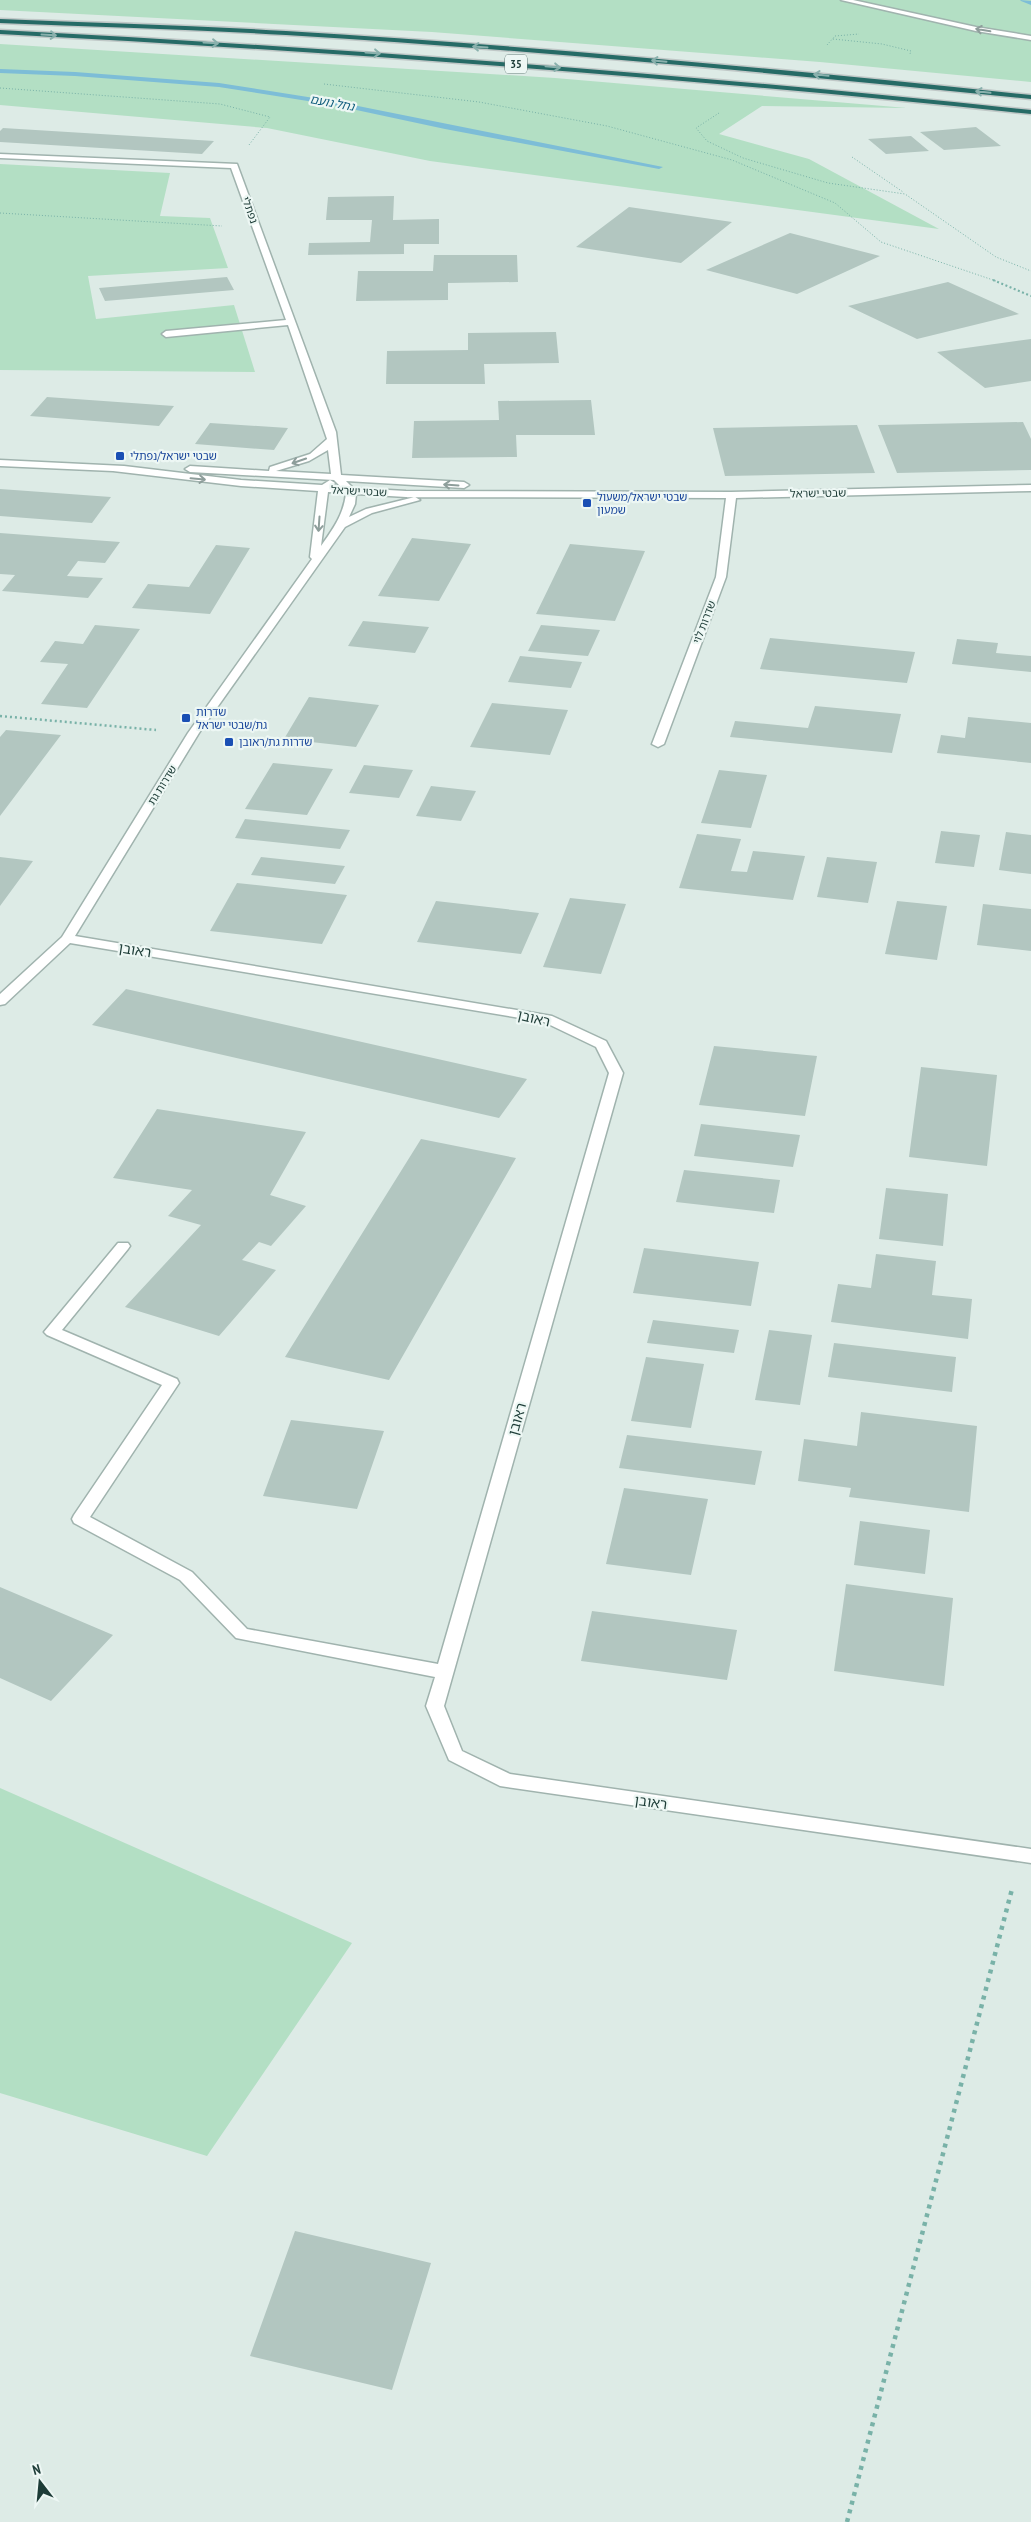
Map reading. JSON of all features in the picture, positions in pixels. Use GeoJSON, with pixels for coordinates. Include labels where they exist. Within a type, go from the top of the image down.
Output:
{"type":"FeatureCollection","features":[{"type":"Feature","properties":{"kind":"highway","name":"35"},"geometry":{"type":"LineString","coordinates":[[0,21],[284,33],[463,46],[802,74],[1031,97]]}},
{"type":"Feature","properties":{"kind":"highway","name":"35"},"geometry":{"type":"LineString","coordinates":[[0,32],[275,46],[517,64],[770,86],[1031,112]]}},
{"type":"Feature","properties":{"kind":"street"},"geometry":{"type":"LineString","coordinates":[[844,0],[976,29],[1031,38]]}},
{"type":"Feature","properties":{"kind":"street"},"geometry":{"type":"LineString","coordinates":[[0,156],[234,166]]}},
{"type":"Feature","properties":{"kind":"street","name":"נפתלי"},"geometry":{"type":"LineString","coordinates":[[234,166],[332,439],[336,477]]}},
{"type":"Feature","properties":{"kind":"street"},"geometry":{"type":"LineString","coordinates":[[166,334],[291,322]]}},
{"type":"Feature","properties":{"kind":"street"},"geometry":{"type":"LineString","coordinates":[[258,472],[309,458],[324,450],[332,439]]}},
{"type":"Feature","properties":{"kind":"street","name":"שבטי ישראל"},"geometry":{"type":"LineString","coordinates":[[0,463],[115,469],[258,472],[605,495]]}},
{"type":"Feature","properties":{"kind":"street","name":"שבטי ישראל"},"geometry":{"type":"LineString","coordinates":[[115,469],[190,478],[324,489],[448,495],[731,495],[1031,488]]}},
{"type":"Feature","properties":{"kind":"street"},"geometry":{"type":"LineString","coordinates":[[324,489],[336,477],[352,491]]}},
{"type":"Feature","properties":{"kind":"street","name":"שדרות גת"},"geometry":{"type":"LineString","coordinates":[[315,559],[321,497],[324,489]]}},
{"type":"Feature","properties":{"kind":"street","name":"שדרות גת"},"geometry":{"type":"LineString","coordinates":[[0,1001],[67,939],[194,733],[341,524],[350,504],[352,491]]}},
{"type":"Feature","properties":{"kind":"street"},"geometry":{"type":"LineString","coordinates":[[341,524],[369,511],[448,495]]}},
{"type":"Feature","properties":{"kind":"street","name":"שדרות לוי"},"geometry":{"type":"LineString","coordinates":[[658,744],[721,577],[731,495]]}},
{"type":"Feature","properties":{"kind":"street","name":"ראובן"},"geometry":{"type":"LineString","coordinates":[[67,939],[547,1019],[601,1044],[613,1066],[616,1073],[436,1706],[455,1755],[507,1781],[1026,1856]]}},
{"type":"Feature","properties":{"kind":"street"},"geometry":{"type":"LineString","coordinates":[[123,1246],[52,1332],[171,1383],[80,1519],[186,1576],[242,1634],[445,1672]]}},
{"type":"Feature","properties":{"kind":"path"},"geometry":{"type":"LineString","coordinates":[[321,84],[488,104],[607,126],[732,160],[835,203],[881,242],[978,274],[1031,296]]}},
{"type":"Feature","properties":{"kind":"path"},"geometry":{"type":"LineString","coordinates":[[0,88],[220,104],[270,117],[234,166]]}},
{"type":"Feature","properties":{"kind":"path"},"geometry":{"type":"LineString","coordinates":[[722,112],[706,120],[696,128],[707,141],[743,158],[828,183],[905,194]]}},
{"type":"Feature","properties":{"kind":"path"},"geometry":{"type":"LineString","coordinates":[[852,157],[996,257],[1031,271]]}},
{"type":"Feature","properties":{"kind":"path"},"geometry":{"type":"LineString","coordinates":[[0,213],[256,228]]}},
{"type":"Feature","properties":{"kind":"path"},"geometry":{"type":"LineString","coordinates":[[0,716],[194,733]]}},
{"type":"Feature","properties":{"kind":"path"},"geometry":{"type":"LineString","coordinates":[[847,2522],[1026,1856]]}},
{"type":"Feature","properties":{"kind":"green space"},"geometry":{"type":"Polygon","coordinates":[[[0,0],[1031,0],[1031,82],[820,62],[432,32],[0,10],[0,0]]]}},
{"type":"Feature","properties":{"kind":"green space"},"geometry":{"type":"Polygon","coordinates":[[[0,44],[555,78],[907,108],[762,106],[719,134],[809,159],[939,229],[430,161],[267,128],[0,105],[0,44]]]}},
{"type":"Feature","properties":{"kind":"green space"},"geometry":{"type":"Polygon","coordinates":[[[0,164],[170,173],[160,216],[210,218],[228,268],[88,276],[96,319],[234,305],[255,372],[0,370],[0,164]]]}},
{"type":"Feature","properties":{"kind":"green space"},"geometry":{"type":"Polygon","coordinates":[[[0,1788],[352,1943],[207,2156],[0,2093],[0,1788]]]}},
{"type":"Feature","properties":{"kind":"building"},"geometry":{"type":"Polygon","coordinates":[[[976,127],[1001,146],[944,150],[920,132],[976,127]]]}},
{"type":"Feature","properties":{"kind":"building"},"geometry":{"type":"Polygon","coordinates":[[[3,128],[214,141],[202,154],[0,142],[0,131],[3,128]]]}},
{"type":"Feature","properties":{"kind":"building"},"geometry":{"type":"Polygon","coordinates":[[[911,136],[929,151],[886,154],[868,139],[911,136]]]}},
{"type":"Feature","properties":{"kind":"building"},"geometry":{"type":"Polygon","coordinates":[[[394,196],[393,220],[439,219],[439,244],[404,244],[404,254],[308,255],[309,243],[370,242],[372,220],[326,220],[328,197],[394,196]]]}},
{"type":"Feature","properties":{"kind":"building"},"geometry":{"type":"Polygon","coordinates":[[[629,207],[732,222],[681,263],[576,247],[629,207]]]}},
{"type":"Feature","properties":{"kind":"building"},"geometry":{"type":"Polygon","coordinates":[[[790,233],[880,256],[797,294],[706,270],[790,233]]]}},
{"type":"Feature","properties":{"kind":"building"},"geometry":{"type":"Polygon","coordinates":[[[434,255],[517,255],[518,282],[448,283],[448,300],[356,301],[358,271],[433,271],[434,255]]]}},
{"type":"Feature","properties":{"kind":"building"},"geometry":{"type":"Polygon","coordinates":[[[227,277],[234,290],[105,301],[99,288],[227,277]]]}},
{"type":"Feature","properties":{"kind":"building"},"geometry":{"type":"Polygon","coordinates":[[[948,282],[1019,314],[917,339],[848,306],[948,282]]]}},
{"type":"Feature","properties":{"kind":"building"},"geometry":{"type":"Polygon","coordinates":[[[556,332],[559,363],[484,364],[485,384],[386,384],[387,351],[468,350],[468,333],[556,332]]]}},
{"type":"Feature","properties":{"kind":"building"},"geometry":{"type":"Polygon","coordinates":[[[1031,339],[1031,381],[985,388],[937,352],[1031,339]]]}},
{"type":"Feature","properties":{"kind":"building"},"geometry":{"type":"Polygon","coordinates":[[[47,397],[174,406],[159,426],[30,416],[47,397]]]}},
{"type":"Feature","properties":{"kind":"building"},"geometry":{"type":"Polygon","coordinates":[[[591,400],[595,435],[516,435],[517,457],[412,458],[414,421],[499,420],[498,401],[591,400]]]}},
{"type":"Feature","properties":{"kind":"building"},"geometry":{"type":"Polygon","coordinates":[[[1023,422],[1031,439],[1031,470],[897,473],[878,425],[1023,422]]]}},
{"type":"Feature","properties":{"kind":"building"},"geometry":{"type":"Polygon","coordinates":[[[210,423],[288,428],[274,450],[195,444],[210,423]]]}},
{"type":"Feature","properties":{"kind":"building"},"geometry":{"type":"Polygon","coordinates":[[[857,425],[875,473],[725,476],[713,428],[857,425]]]}},
{"type":"Feature","properties":{"kind":"building"},"geometry":{"type":"Polygon","coordinates":[[[0,489],[111,497],[92,523],[0,516],[0,489]]]}},
{"type":"Feature","properties":{"kind":"building"},"geometry":{"type":"Polygon","coordinates":[[[0,533],[120,542],[105,563],[78,561],[67,576],[103,578],[88,598],[2,591],[15,575],[0,574],[0,533]]]}},
{"type":"Feature","properties":{"kind":"building"},"geometry":{"type":"Polygon","coordinates":[[[412,538],[471,544],[439,601],[378,596],[412,538]]]}},
{"type":"Feature","properties":{"kind":"building"},"geometry":{"type":"Polygon","coordinates":[[[570,544],[645,551],[615,621],[536,614],[570,544]]]}},
{"type":"Feature","properties":{"kind":"building"},"geometry":{"type":"Polygon","coordinates":[[[216,545],[250,548],[210,614],[132,608],[148,584],[189,587],[216,545]]]}},
{"type":"Feature","properties":{"kind":"building"},"geometry":{"type":"Polygon","coordinates":[[[363,621],[429,627],[415,653],[348,646],[363,621]]]}},
{"type":"Feature","properties":{"kind":"building"},"geometry":{"type":"Polygon","coordinates":[[[95,625],[140,629],[87,708],[41,704],[68,664],[40,662],[55,641],[83,644],[95,625]]]}},
{"type":"Feature","properties":{"kind":"building"},"geometry":{"type":"Polygon","coordinates":[[[541,625],[600,630],[588,656],[528,651],[541,625]]]}},
{"type":"Feature","properties":{"kind":"building"},"geometry":{"type":"Polygon","coordinates":[[[770,638],[915,652],[907,683],[760,669],[770,638]]]}},
{"type":"Feature","properties":{"kind":"building"},"geometry":{"type":"Polygon","coordinates":[[[957,639],[998,643],[996,653],[1031,656],[1031,672],[952,664],[957,639]]]}},
{"type":"Feature","properties":{"kind":"building"},"geometry":{"type":"Polygon","coordinates":[[[520,656],[582,662],[571,688],[508,682],[520,656]]]}},
{"type":"Feature","properties":{"kind":"building"},"geometry":{"type":"Polygon","coordinates":[[[309,697],[379,705],[356,747],[284,739],[309,697]]]}},
{"type":"Feature","properties":{"kind":"building"},"geometry":{"type":"Polygon","coordinates":[[[492,703],[568,710],[550,755],[470,747],[492,703]]]}},
{"type":"Feature","properties":{"kind":"building"},"geometry":{"type":"Polygon","coordinates":[[[815,706],[901,714],[892,753],[730,737],[735,721],[808,728],[815,706]]]}},
{"type":"Feature","properties":{"kind":"building"},"geometry":{"type":"Polygon","coordinates":[[[968,717],[1031,723],[1031,763],[937,753],[941,735],[965,738],[968,717]]]}},
{"type":"Feature","properties":{"kind":"building"},"geometry":{"type":"Polygon","coordinates":[[[6,730],[61,735],[0,816],[0,737],[6,730]]]}},
{"type":"Feature","properties":{"kind":"building"},"geometry":{"type":"Polygon","coordinates":[[[273,763],[333,769],[307,815],[245,809],[273,763]]]}},
{"type":"Feature","properties":{"kind":"building"},"geometry":{"type":"Polygon","coordinates":[[[364,765],[413,770],[399,798],[349,793],[364,765]]]}},
{"type":"Feature","properties":{"kind":"building"},"geometry":{"type":"Polygon","coordinates":[[[719,770],[767,775],[751,828],[701,823],[719,770]]]}},
{"type":"Feature","properties":{"kind":"building"},"geometry":{"type":"Polygon","coordinates":[[[431,786],[476,791],[461,821],[416,816],[431,786]]]}},
{"type":"Feature","properties":{"kind":"building"},"geometry":{"type":"Polygon","coordinates":[[[245,819],[350,830],[340,849],[235,838],[245,819]]]}},
{"type":"Feature","properties":{"kind":"building"},"geometry":{"type":"Polygon","coordinates":[[[941,831],[980,835],[974,867],[935,863],[941,831]]]}},
{"type":"Feature","properties":{"kind":"building"},"geometry":{"type":"Polygon","coordinates":[[[1006,832],[1031,835],[1031,874],[999,870],[1006,832]]]}},
{"type":"Feature","properties":{"kind":"building"},"geometry":{"type":"Polygon","coordinates":[[[697,834],[741,839],[731,871],[747,872],[753,851],[805,856],[793,900],[679,888],[697,834]]]}},
{"type":"Feature","properties":{"kind":"building"},"geometry":{"type":"Polygon","coordinates":[[[0,857],[33,861],[0,906],[0,857]]]}},
{"type":"Feature","properties":{"kind":"building"},"geometry":{"type":"Polygon","coordinates":[[[261,857],[345,866],[335,884],[251,875],[261,857]]]}},
{"type":"Feature","properties":{"kind":"building"},"geometry":{"type":"Polygon","coordinates":[[[827,857],[877,862],[868,903],[817,897],[827,857]]]}},
{"type":"Feature","properties":{"kind":"building"},"geometry":{"type":"Polygon","coordinates":[[[237,883],[347,895],[322,944],[210,931],[237,883]]]}},
{"type":"Feature","properties":{"kind":"building"},"geometry":{"type":"Polygon","coordinates":[[[570,898],[626,904],[601,974],[543,967],[570,898]]]}},
{"type":"Feature","properties":{"kind":"building"},"geometry":{"type":"Polygon","coordinates":[[[436,901],[539,913],[521,954],[417,942],[436,901]]]}},
{"type":"Feature","properties":{"kind":"building"},"geometry":{"type":"Polygon","coordinates":[[[897,901],[947,906],[937,960],[885,954],[897,901]]]}},
{"type":"Feature","properties":{"kind":"building"},"geometry":{"type":"Polygon","coordinates":[[[983,904],[1031,909],[1031,951],[977,945],[983,904]]]}},
{"type":"Feature","properties":{"kind":"building"},"geometry":{"type":"Polygon","coordinates":[[[126,989],[527,1079],[499,1118],[92,1025],[126,989]]]}},
{"type":"Feature","properties":{"kind":"building"},"geometry":{"type":"Polygon","coordinates":[[[714,1046],[817,1056],[805,1116],[699,1105],[714,1046]]]}},
{"type":"Feature","properties":{"kind":"building"},"geometry":{"type":"Polygon","coordinates":[[[921,1067],[997,1075],[987,1166],[909,1157],[921,1067]]]}},
{"type":"Feature","properties":{"kind":"building"},"geometry":{"type":"Polygon","coordinates":[[[157,1109],[306,1132],[270,1195],[306,1206],[271,1246],[259,1242],[242,1260],[276,1270],[219,1336],[125,1307],[201,1225],[168,1216],[192,1190],[113,1178],[157,1109]]]}},
{"type":"Feature","properties":{"kind":"building"},"geometry":{"type":"Polygon","coordinates":[[[701,1124],[800,1135],[793,1167],[694,1156],[701,1124]]]}},
{"type":"Feature","properties":{"kind":"building"},"geometry":{"type":"Polygon","coordinates":[[[421,1139],[516,1158],[389,1380],[285,1357],[421,1139]]]}},
{"type":"Feature","properties":{"kind":"building"},"geometry":{"type":"Polygon","coordinates":[[[684,1170],[780,1180],[774,1213],[676,1202],[684,1170]]]}},
{"type":"Feature","properties":{"kind":"building"},"geometry":{"type":"Polygon","coordinates":[[[886,1188],[948,1194],[943,1246],[879,1239],[886,1188]]]}},
{"type":"Feature","properties":{"kind":"building"},"geometry":{"type":"Polygon","coordinates":[[[644,1248],[759,1262],[751,1306],[633,1293],[644,1248]]]}},
{"type":"Feature","properties":{"kind":"building"},"geometry":{"type":"Polygon","coordinates":[[[876,1254],[936,1261],[932,1295],[972,1299],[968,1339],[831,1322],[838,1284],[871,1288],[876,1254]]]}},
{"type":"Feature","properties":{"kind":"building"},"geometry":{"type":"Polygon","coordinates":[[[653,1320],[739,1330],[734,1353],[647,1343],[653,1320]]]}},
{"type":"Feature","properties":{"kind":"building"},"geometry":{"type":"Polygon","coordinates":[[[769,1330],[812,1335],[800,1405],[755,1400],[769,1330]]]}},
{"type":"Feature","properties":{"kind":"building"},"geometry":{"type":"Polygon","coordinates":[[[834,1343],[956,1357],[952,1392],[828,1377],[834,1343]]]}},
{"type":"Feature","properties":{"kind":"building"},"geometry":{"type":"Polygon","coordinates":[[[646,1357],[704,1364],[691,1428],[631,1421],[646,1357]]]}},
{"type":"Feature","properties":{"kind":"building"},"geometry":{"type":"Polygon","coordinates":[[[861,1412],[977,1426],[969,1512],[849,1497],[851,1488],[798,1481],[804,1439],[857,1446],[861,1412]]]}},
{"type":"Feature","properties":{"kind":"building"},"geometry":{"type":"Polygon","coordinates":[[[291,1420],[384,1431],[357,1509],[263,1496],[291,1420]]]}},
{"type":"Feature","properties":{"kind":"building"},"geometry":{"type":"Polygon","coordinates":[[[627,1435],[762,1451],[755,1485],[619,1468],[627,1435]]]}},
{"type":"Feature","properties":{"kind":"building"},"geometry":{"type":"Polygon","coordinates":[[[624,1488],[708,1499],[691,1575],[606,1564],[624,1488]]]}},
{"type":"Feature","properties":{"kind":"building"},"geometry":{"type":"Polygon","coordinates":[[[860,1521],[930,1530],[925,1574],[854,1565],[860,1521]]]}},
{"type":"Feature","properties":{"kind":"building"},"geometry":{"type":"Polygon","coordinates":[[[846,1584],[953,1598],[944,1686],[834,1671],[846,1584]]]}},
{"type":"Feature","properties":{"kind":"building"},"geometry":{"type":"Polygon","coordinates":[[[0,1587],[113,1635],[51,1701],[0,1678],[0,1587]]]}},
{"type":"Feature","properties":{"kind":"building"},"geometry":{"type":"Polygon","coordinates":[[[592,1611],[737,1630],[727,1680],[581,1661],[592,1611]]]}},
{"type":"Feature","properties":{"kind":"building"},"geometry":{"type":"Polygon","coordinates":[[[295,2231],[431,2263],[392,2390],[250,2356],[295,2231]]]}},
{"type":"Feature","properties":{"kind":"waterway"},"geometry":{"type":"LineString","coordinates":[[1023,0],[1031,3]]}},
{"type":"Feature","properties":{"kind":"waterway","name":"נחל נועם"},"geometry":{"type":"LineString","coordinates":[[0,71],[75,74],[219,85],[333,103],[445,127],[659,167]]}},
{"type":"Feature","properties":{"kind":"place","name":"שבטי ישראל/נפתלי"},"geometry":{"type":"Point","coordinates":[120,456]}},
{"type":"Feature","properties":{"kind":"place","name":"שבטי ישראל/משעול שמעון"},"geometry":{"type":"Point","coordinates":[587,503]}},
{"type":"Feature","properties":{"kind":"place","name":"שדרות גת/שבטי ישראל"},"geometry":{"type":"Point","coordinates":[186,718]}},
{"type":"Feature","properties":{"kind":"place","name":"שדרות גת/ראובן"},"geometry":{"type":"Point","coordinates":[229,742]}}]}
